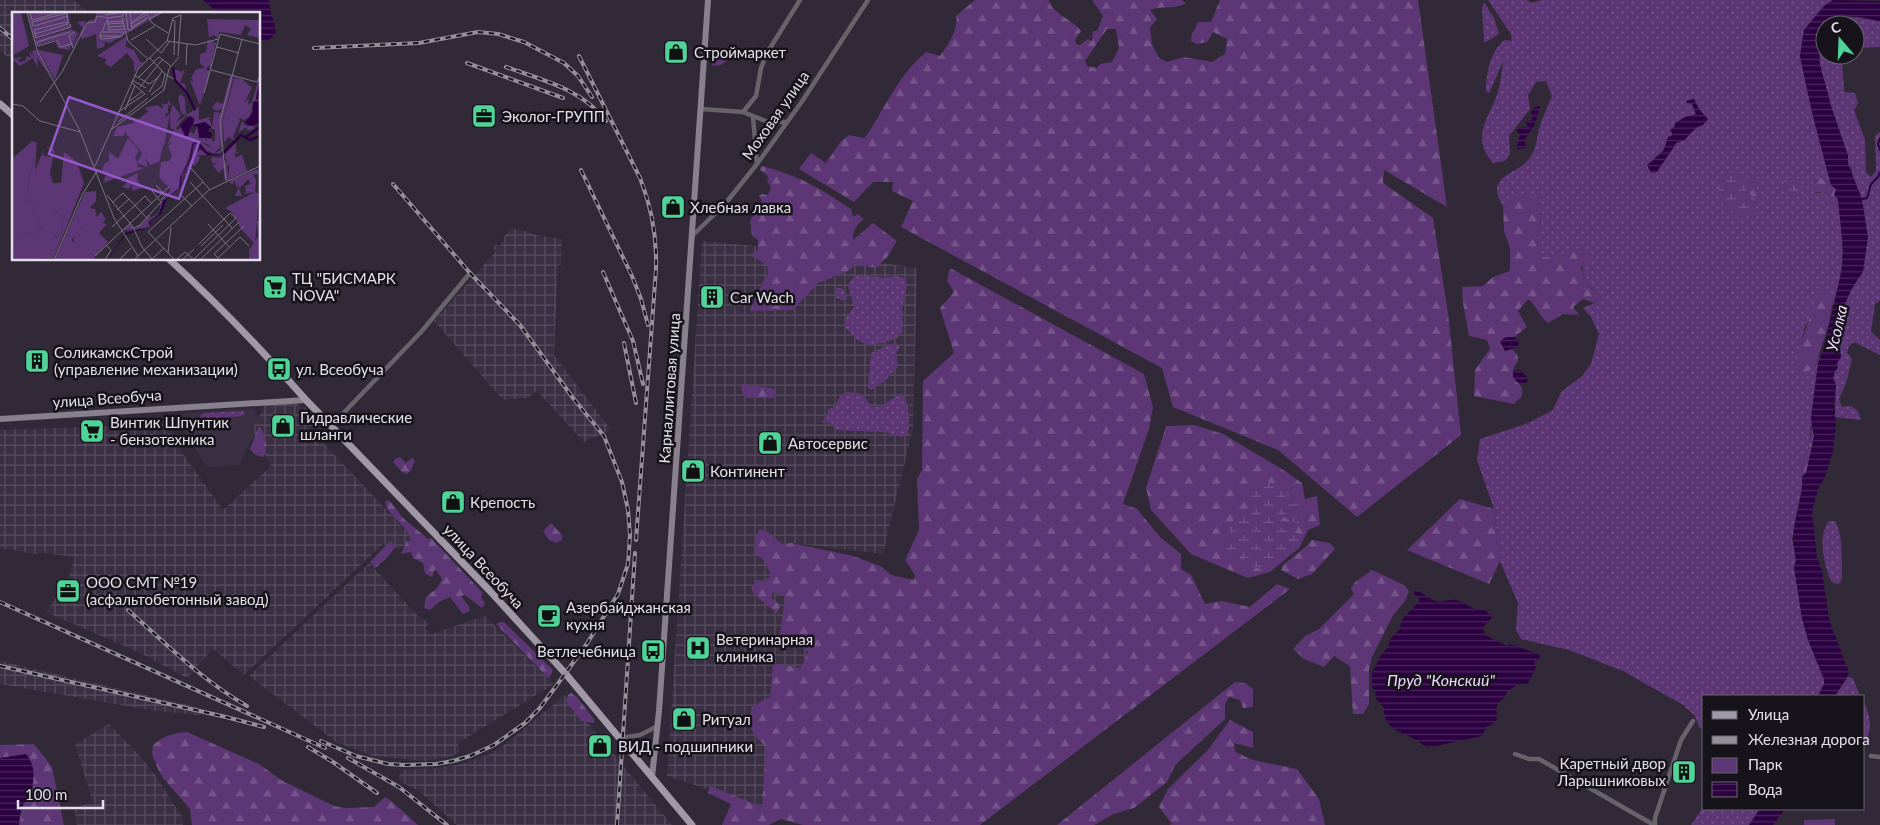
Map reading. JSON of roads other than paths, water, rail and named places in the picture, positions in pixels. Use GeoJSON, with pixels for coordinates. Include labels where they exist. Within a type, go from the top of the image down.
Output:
{"type":"FeatureCollection","features":[{"type":"Feature","properties":{"kind":"main road"},"geometry":{"type":"LineString","coordinates":[[0,104],[12,114]]}},
{"type":"Feature","properties":{"kind":"main road","name":"улица Всеобуча"},"geometry":{"type":"LineString","coordinates":[[170,260],[279,369],[306,400],[489,590],[566,674],[692,825]]}},
{"type":"Feature","properties":{"kind":"street","name":"Карналлитовая улица"},"geometry":{"type":"LineString","coordinates":[[652,777],[658,729],[708,0]]}},
{"type":"Feature","properties":{"kind":"street"},"geometry":{"type":"LineString","coordinates":[[742,112],[756,96],[761,68],[767,53],[800,0]]}},
{"type":"Feature","properties":{"kind":"street","name":"Моховая улица"},"geometry":{"type":"LineString","coordinates":[[691,236],[725,204],[756,164],[803,100],[868,0]]}},
{"type":"Feature","properties":{"kind":"street"},"geometry":{"type":"LineString","coordinates":[[701,109],[742,112],[768,122],[786,122]]}},
{"type":"Feature","properties":{"kind":"street"},"geometry":{"type":"LineString","coordinates":[[753,117],[756,164]]}},
{"type":"Feature","properties":{"kind":"street"},"geometry":{"type":"LineString","coordinates":[[332,425],[421,332],[470,273]]}},
{"type":"Feature","properties":{"kind":"street","name":"улица Всеобуча"},"geometry":{"type":"LineString","coordinates":[[0,419],[306,400]]}},
{"type":"Feature","properties":{"kind":"street"},"geometry":{"type":"LineString","coordinates":[[1515,754],[1529,759],[1539,759],[1655,825],[1655,818],[1681,740],[1693,721]]}},
{"type":"Feature","properties":{"kind":"street"},"geometry":{"type":"LineString","coordinates":[[618,738],[640,735],[658,729]]}},
{"type":"Feature","properties":{"kind":"street"},"geometry":{"type":"LineString","coordinates":[[1871,756],[1880,757]]}},
{"type":"Feature","properties":{"kind":"water"},"geometry":{"type":"Polygon","coordinates":[[[203,0],[269,0],[276,33],[269,40],[260,42],[260,12],[217,12],[203,0]]]}},
{"type":"Feature","properties":{"kind":"water"},"geometry":{"type":"Polygon","coordinates":[[[1833,0],[1880,1],[1880,21],[1865,18],[1865,15],[1816,15],[1824,6],[1833,0]]]}},
{"type":"Feature","properties":{"kind":"water","name":"Усолка"},"geometry":{"type":"Polygon","coordinates":[[[1815,17],[1815,65],[1820,65],[1848,156],[1848,164],[1862,199],[1868,237],[1863,272],[1853,286],[1844,305],[1842,341],[1839,347],[1841,357],[1837,363],[1838,368],[1833,378],[1836,385],[1834,403],[1836,426],[1833,451],[1825,477],[1819,487],[1812,512],[1817,558],[1822,571],[1829,619],[1849,673],[1836,695],[1818,695],[1824,684],[1824,679],[1808,640],[1802,619],[1794,567],[1796,560],[1793,538],[1802,490],[1802,476],[1806,473],[1814,437],[1811,417],[1818,363],[1823,351],[1842,269],[1843,250],[1838,199],[1834,195],[1836,189],[1831,185],[1800,56],[1804,30],[1815,17]]]}},
{"type":"Feature","properties":{"kind":"water"},"geometry":{"type":"Polygon","coordinates":[[[1694,99],[1699,109],[1708,119],[1703,125],[1696,127],[1685,140],[1676,143],[1657,172],[1651,173],[1647,165],[1663,152],[1668,137],[1673,135],[1670,130],[1675,126],[1675,123],[1685,117],[1696,114],[1692,104],[1686,101],[1694,99]]]}},
{"type":"Feature","properties":{"kind":"water"},"geometry":{"type":"Polygon","coordinates":[[[1540,106],[1535,124],[1525,142],[1527,148],[1517,149],[1520,135],[1516,130],[1528,127],[1525,121],[1532,120],[1531,112],[1535,107],[1540,106]]]}},
{"type":"Feature","properties":{"kind":"water"},"geometry":{"type":"Polygon","coordinates":[[[1508,337],[1514,337],[1519,341],[1518,347],[1505,351],[1500,342],[1508,337]]]}},
{"type":"Feature","properties":{"kind":"water"},"geometry":{"type":"Polygon","coordinates":[[[1520,370],[1528,378],[1527,383],[1518,383],[1513,377],[1513,371],[1520,370]]]}},
{"type":"Feature","properties":{"kind":"water","name":"Пруд \"Конский\""},"geometry":{"type":"Polygon","coordinates":[[[1414,590],[1436,601],[1456,600],[1477,610],[1486,610],[1492,618],[1483,627],[1485,635],[1507,646],[1510,644],[1539,654],[1540,660],[1534,661],[1536,667],[1528,684],[1518,684],[1506,693],[1505,698],[1499,702],[1497,707],[1497,720],[1490,726],[1487,726],[1482,736],[1427,748],[1390,726],[1384,708],[1376,699],[1375,690],[1372,688],[1372,673],[1381,655],[1388,647],[1390,639],[1399,630],[1403,618],[1419,602],[1419,599],[1414,594],[1414,590]]]}},
{"type":"Feature","properties":{"kind":"water"},"geometry":{"type":"Polygon","coordinates":[[[26,754],[32,763],[34,774],[29,796],[21,809],[19,825],[0,825],[0,758],[26,754]]]}},
{"type":"Feature","properties":{"kind":"water"},"geometry":{"type":"Polygon","coordinates":[[[1759,810],[1784,810],[1773,825],[1749,825],[1759,810]]]}},
{"type":"Feature","properties":{"kind":"waterway"},"geometry":{"type":"LineString","coordinates":[[1880,138],[1878,144],[1880,150]]}},
{"type":"Feature","properties":{"kind":"waterway"},"geometry":{"type":"LineString","coordinates":[[1862,199],[1867,198],[1871,184],[1880,172]]}},
{"type":"Feature","properties":{"kind":"railway"},"geometry":{"type":"LineString","coordinates":[[0,28],[12,38]]}},
{"type":"Feature","properties":{"kind":"railway"},"geometry":{"type":"LineString","coordinates":[[314,48],[419,43],[478,32],[498,34],[524,42],[564,63],[578,76],[592,97]]}},
{"type":"Feature","properties":{"kind":"railway"},"geometry":{"type":"LineString","coordinates":[[579,56],[640,178],[648,200],[655,234],[656,269],[636,540]]}},
{"type":"Feature","properties":{"kind":"railway"},"geometry":{"type":"LineString","coordinates":[[467,63],[563,98]]}},
{"type":"Feature","properties":{"kind":"railway"},"geometry":{"type":"LineString","coordinates":[[506,67],[547,81],[573,93],[596,110],[606,121]]}},
{"type":"Feature","properties":{"kind":"railway"},"geometry":{"type":"LineString","coordinates":[[581,170],[632,276],[648,325]]}},
{"type":"Feature","properties":{"kind":"railway"},"geometry":{"type":"LineString","coordinates":[[321,741],[356,756],[388,764],[405,765],[436,764],[453,761],[470,756],[494,745],[525,723],[539,709],[554,689],[586,645],[618,594],[628,564],[630,535],[628,510],[622,482],[604,436],[573,398],[520,325],[470,273],[393,184]]}},
{"type":"Feature","properties":{"kind":"railway"},"geometry":{"type":"LineString","coordinates":[[603,272],[633,341],[643,384]]}},
{"type":"Feature","properties":{"kind":"railway"},"geometry":{"type":"LineString","coordinates":[[624,343],[636,403]]}},
{"type":"Feature","properties":{"kind":"railway"},"geometry":{"type":"LineString","coordinates":[[617,825],[635,553]]}},
{"type":"Feature","properties":{"kind":"railway"},"geometry":{"type":"LineString","coordinates":[[0,602],[325,748]]}},
{"type":"Feature","properties":{"kind":"railway"},"geometry":{"type":"LineString","coordinates":[[128,610],[200,674],[247,706]]}},
{"type":"Feature","properties":{"kind":"railway"},"geometry":{"type":"LineString","coordinates":[[0,666],[264,727]]}},
{"type":"Feature","properties":{"kind":"railway"},"geometry":{"type":"LineString","coordinates":[[308,747],[377,793]]}},
{"type":"Feature","properties":{"kind":"railway"},"geometry":{"type":"LineString","coordinates":[[348,758],[399,787],[447,825]]}},
{"type":"Feature","properties":{"kind":"place","name":"Строймаркет"},"geometry":{"type":"Point","coordinates":[676,52]}},
{"type":"Feature","properties":{"kind":"place","name":"Эколог-ГРУПП"},"geometry":{"type":"Point","coordinates":[484,116]}},
{"type":"Feature","properties":{"kind":"place","name":"Хлебная лавка"},"geometry":{"type":"Point","coordinates":[673,207]}},
{"type":"Feature","properties":{"kind":"place","name":"ТЦ \"БИСМАРК NOVA\""},"geometry":{"type":"Point","coordinates":[275,287]}},
{"type":"Feature","properties":{"kind":"place","name":"Car Wach"},"geometry":{"type":"Point","coordinates":[712,297]}},
{"type":"Feature","properties":{"kind":"place","name":"СоликамскСтрой (управление механизации)"},"geometry":{"type":"Point","coordinates":[37,361]}},
{"type":"Feature","properties":{"kind":"place","name":"ул. Всеобуча"},"geometry":{"type":"Point","coordinates":[279,369]}},
{"type":"Feature","properties":{"kind":"place","name":"Гидравлические шланги"},"geometry":{"type":"Point","coordinates":[283,426]}},
{"type":"Feature","properties":{"kind":"place","name":"Винтик Шпунтик - бензотехника"},"geometry":{"type":"Point","coordinates":[92,431]}},
{"type":"Feature","properties":{"kind":"place","name":"Автосервис"},"geometry":{"type":"Point","coordinates":[770,443]}},
{"type":"Feature","properties":{"kind":"place","name":"Континент"},"geometry":{"type":"Point","coordinates":[693,471]}},
{"type":"Feature","properties":{"kind":"place","name":"Крепость"},"geometry":{"type":"Point","coordinates":[453,502]}},
{"type":"Feature","properties":{"kind":"place","name":"ООО СМТ №19 (асфальтобетонный завод)"},"geometry":{"type":"Point","coordinates":[68,591]}},
{"type":"Feature","properties":{"kind":"place","name":"Азербайджанская кухня"},"geometry":{"type":"Point","coordinates":[549,616]}},
{"type":"Feature","properties":{"kind":"place","name":"Ветеринарная клиника"},"geometry":{"type":"Point","coordinates":[698,648]}},
{"type":"Feature","properties":{"kind":"place","name":"Ветлечебница"},"geometry":{"type":"Point","coordinates":[653,651]}},
{"type":"Feature","properties":{"kind":"place","name":"Ритуал"},"geometry":{"type":"Point","coordinates":[684,719]}},
{"type":"Feature","properties":{"kind":"place","name":"ВИД - подшипники"},"geometry":{"type":"Point","coordinates":[600,746]}},
{"type":"Feature","properties":{"kind":"place","name":"Каретный двор Ларышниковых"},"geometry":{"type":"Point","coordinates":[1684,772]}}]}
